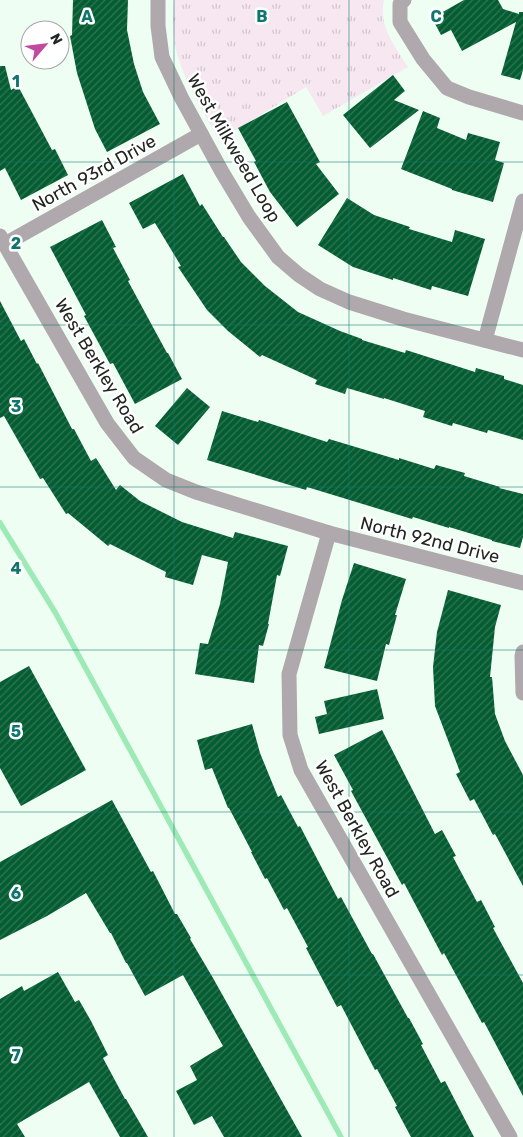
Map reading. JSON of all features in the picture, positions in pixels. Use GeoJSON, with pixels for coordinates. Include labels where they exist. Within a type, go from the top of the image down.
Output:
{"type":"FeatureCollection","features":[{"type":"Feature","properties":{"kind":"street","name":"West Milkweed Loop"},"geometry":{"type":"LineString","coordinates":[[158,0],[158,26],[162,57],[201,134],[248,217],[278,257],[299,275],[320,289],[349,302],[403,319],[523,350]]}},
{"type":"Feature","properties":{"kind":"street"},"geometry":{"type":"LineString","coordinates":[[402,2],[400,22],[423,59],[447,88],[469,97],[523,113]]}},
{"type":"Feature","properties":{"kind":"street","name":"North 93rd Drive"},"geometry":{"type":"LineString","coordinates":[[2,240],[201,134]]}},
{"type":"Feature","properties":{"kind":"street"},"geometry":{"type":"LineString","coordinates":[[485,340],[523,202]]}},
{"type":"Feature","properties":{"kind":"street","name":"West Berkley Road"},"geometry":{"type":"LineString","coordinates":[[2,240],[107,423],[134,458],[166,480],[188,489],[328,533],[289,674],[290,736],[301,770],[510,1137]]}},
{"type":"Feature","properties":{"kind":"street","name":"North 92nd Drive"},"geometry":{"type":"LineString","coordinates":[[328,533],[523,583]]}},
{"type":"Feature","properties":{"kind":"street"},"geometry":{"type":"LineString","coordinates":[[523,652],[523,693]]}},
{"type":"Feature","properties":{"kind":"green space"},"geometry":{"type":"Polygon","coordinates":[[[174,0],[384,0],[383,18],[386,27],[393,43],[408,67],[323,116],[306,87],[219,140],[191,89],[178,57],[173,28],[174,0]]]}},
{"type":"Feature","properties":{"kind":"building"},"geometry":{"type":"Polygon","coordinates":[[[73,0],[128,0],[127,30],[134,64],[143,92],[160,124],[107,152],[95,129],[77,73],[70,36],[72,35],[73,0]]]}},
{"type":"Feature","properties":{"kind":"building"},"geometry":{"type":"Polygon","coordinates":[[[464,0],[498,0],[503,9],[519,14],[519,12],[523,12],[523,70],[520,80],[501,75],[516,22],[462,51],[451,30],[441,35],[432,18],[464,0]]]}},
{"type":"Feature","properties":{"kind":"building"},"geometry":{"type":"Polygon","coordinates":[[[0,66],[5,66],[11,90],[18,86],[52,150],[55,149],[68,175],[21,200],[5,168],[0,171],[0,66]]]}},
{"type":"Feature","properties":{"kind":"building"},"geometry":{"type":"Polygon","coordinates":[[[393,75],[405,91],[394,100],[419,110],[370,148],[343,115],[393,75]]]}},
{"type":"Feature","properties":{"kind":"building"},"geometry":{"type":"Polygon","coordinates":[[[287,102],[320,162],[316,164],[339,194],[297,227],[270,192],[238,128],[287,102]]]}},
{"type":"Feature","properties":{"kind":"building"},"geometry":{"type":"Polygon","coordinates":[[[423,111],[440,118],[437,128],[466,140],[468,133],[500,142],[495,160],[504,163],[493,202],[452,190],[401,169],[423,111]]]}},
{"type":"Feature","properties":{"kind":"building"},"geometry":{"type":"Polygon","coordinates":[[[183,174],[200,206],[202,204],[241,262],[265,286],[298,312],[362,340],[405,353],[406,350],[475,372],[476,368],[504,376],[504,379],[523,385],[523,440],[488,430],[487,433],[453,423],[452,426],[423,417],[425,411],[347,388],[345,394],[315,384],[317,380],[262,355],[260,357],[228,331],[207,310],[178,267],[181,266],[155,223],[143,229],[129,203],[183,174]]]}},
{"type":"Feature","properties":{"kind":"building"},"geometry":{"type":"Polygon","coordinates":[[[347,198],[374,215],[410,227],[409,229],[452,242],[455,230],[485,239],[468,296],[432,286],[431,290],[353,267],[318,245],[347,198]]]}},
{"type":"Feature","properties":{"kind":"building"},"geometry":{"type":"Polygon","coordinates":[[[102,220],[116,247],[113,248],[130,280],[128,281],[182,379],[135,404],[113,363],[110,364],[84,316],[86,315],[50,247],[102,220]]]}},
{"type":"Feature","properties":{"kind":"building"},"geometry":{"type":"Polygon","coordinates":[[[0,301],[21,341],[24,339],[38,363],[91,461],[96,458],[116,490],[120,485],[140,501],[182,522],[233,538],[235,532],[288,546],[280,576],[277,575],[269,624],[263,646],[259,645],[254,683],[195,674],[200,643],[208,644],[220,604],[228,562],[202,555],[193,585],[165,577],[166,572],[110,544],[108,546],[68,513],[66,514],[43,478],[40,479],[4,416],[0,418],[0,301]]]}},
{"type":"Feature","properties":{"kind":"building"},"geometry":{"type":"Polygon","coordinates":[[[187,388],[210,407],[178,445],[155,426],[187,388]]]}},
{"type":"Feature","properties":{"kind":"building"},"geometry":{"type":"Polygon","coordinates":[[[222,411],[258,422],[259,420],[327,442],[329,439],[434,469],[436,465],[465,473],[464,476],[499,488],[523,494],[523,537],[520,548],[413,517],[412,519],[307,487],[306,490],[207,460],[222,411]]]}},
{"type":"Feature","properties":{"kind":"building"},"geometry":{"type":"Polygon","coordinates":[[[354,563],[406,579],[395,615],[397,615],[389,645],[386,644],[377,681],[324,668],[354,563]]]}},
{"type":"Feature","properties":{"kind":"building"},"geometry":{"type":"Polygon","coordinates":[[[448,590],[501,605],[495,627],[490,677],[492,677],[495,714],[505,741],[523,775],[523,886],[495,834],[493,835],[474,799],[470,801],[456,774],[460,772],[435,706],[433,667],[437,632],[448,590]]]}},
{"type":"Feature","properties":{"kind":"building"},"geometry":{"type":"Polygon","coordinates":[[[29,666],[86,770],[21,806],[0,768],[0,682],[29,666]]]}},
{"type":"Feature","properties":{"kind":"building"},"geometry":{"type":"Polygon","coordinates":[[[377,689],[384,719],[319,734],[315,717],[327,714],[324,701],[377,689]]]}},
{"type":"Feature","properties":{"kind":"building"},"geometry":{"type":"Polygon","coordinates":[[[252,724],[260,753],[278,797],[281,795],[298,827],[300,826],[338,899],[341,897],[423,1044],[421,1045],[441,1083],[445,1081],[474,1137],[411,1137],[395,1107],[397,1106],[377,1069],[375,1070],[341,1005],[337,1007],[287,908],[284,910],[267,878],[265,879],[228,808],[212,768],[205,770],[197,740],[252,724]]]}},
{"type":"Feature","properties":{"kind":"building"},"geometry":{"type":"Polygon","coordinates":[[[382,730],[435,834],[442,830],[456,856],[453,857],[477,902],[481,900],[495,927],[493,928],[523,983],[523,1096],[484,1022],[482,1023],[444,953],[442,955],[404,883],[402,885],[351,791],[353,790],[334,755],[382,730]]]}},
{"type":"Feature","properties":{"kind":"building"},"geometry":{"type":"Polygon","coordinates":[[[112,800],[302,1137],[224,1137],[212,1116],[194,1125],[176,1091],[197,1080],[190,1066],[223,1046],[183,975],[145,996],[111,933],[86,893],[0,940],[0,862],[112,800]]]}},
{"type":"Feature","properties":{"kind":"building"},"geometry":{"type":"Polygon","coordinates":[[[58,972],[75,1002],[79,1000],[91,1021],[108,1055],[103,1058],[148,1137],[120,1137],[89,1082],[17,1124],[25,1137],[0,1137],[0,999],[22,986],[24,991],[58,972]]]}},
{"type":"Feature","properties":{"kind":"waterway"},"geometry":{"type":"LineString","coordinates":[[0,523],[55,612],[341,1137]]}}]}
